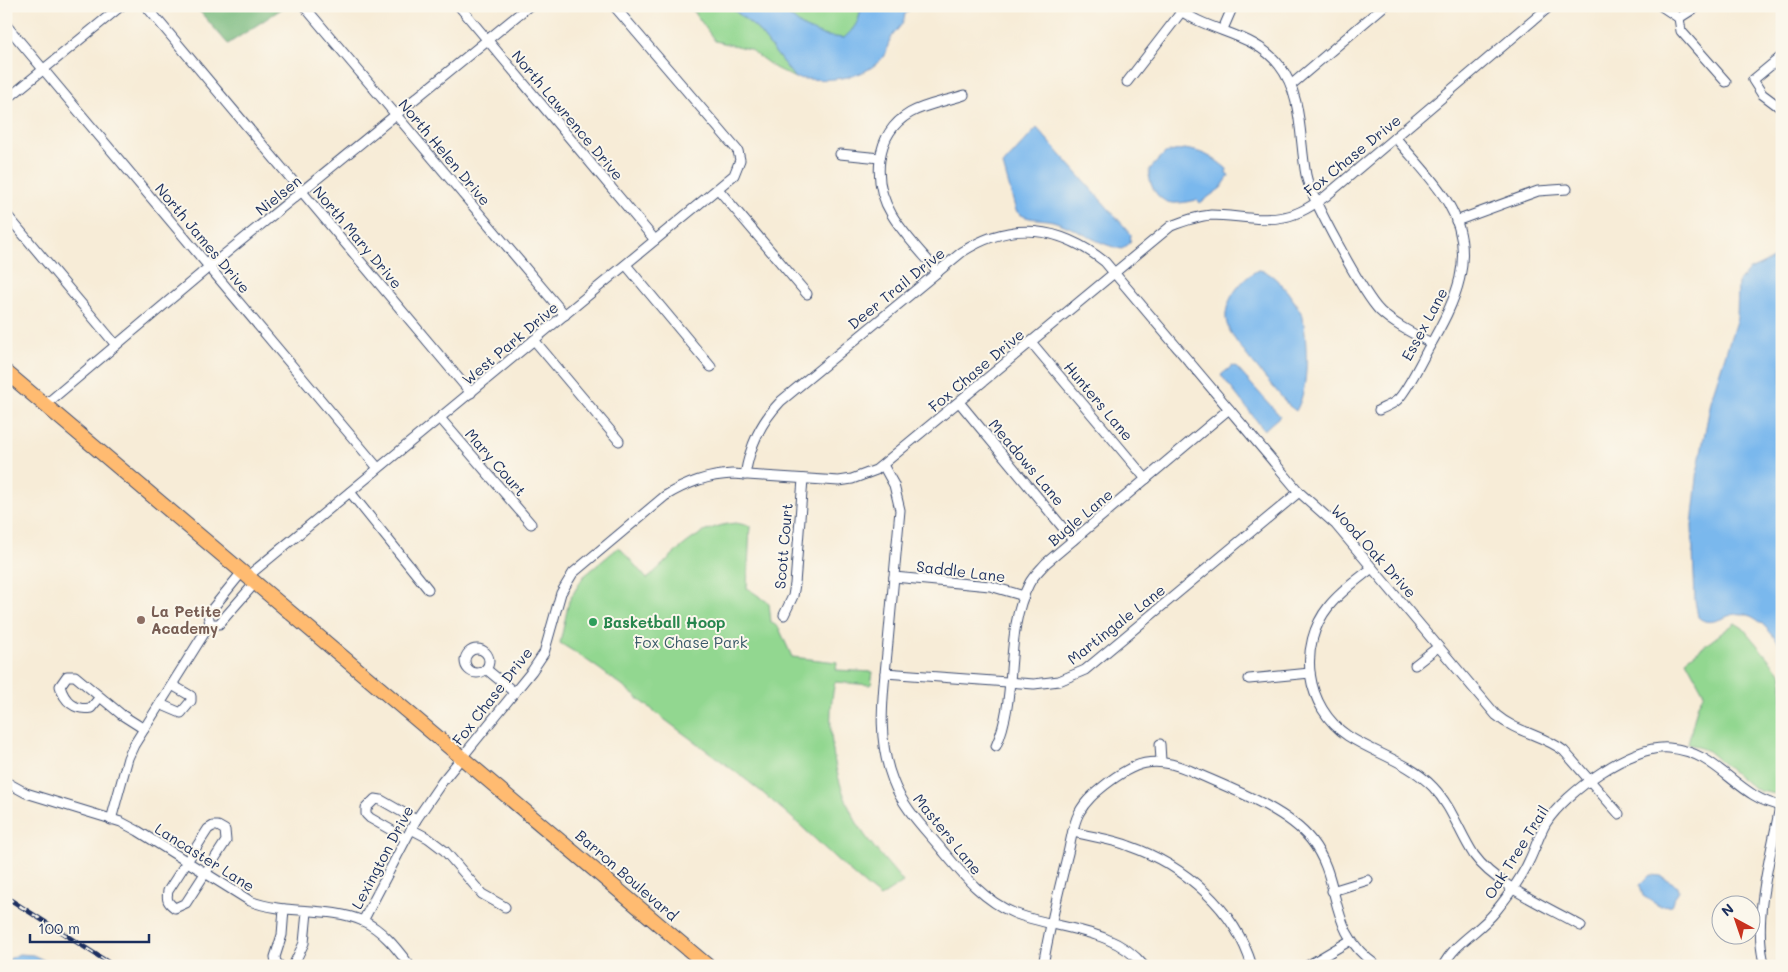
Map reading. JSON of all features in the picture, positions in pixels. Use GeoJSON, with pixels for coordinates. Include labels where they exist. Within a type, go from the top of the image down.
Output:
{"type":"FeatureCollection","features":[{"type":"Feature","properties":{"kind":"main road","name":"Barron Boulevard"},"geometry":{"type":"LineString","coordinates":[[6,372],[461,757],[524,808],[708,966]]}},
{"type":"Feature","properties":{"kind":"street"},"geometry":{"type":"LineString","coordinates":[[6,100],[121,6]]}},
{"type":"Feature","properties":{"kind":"street","name":"North Mary Drive"},"geometry":{"type":"LineString","coordinates":[[146,6],[471,393]]}},
{"type":"Feature","properties":{"kind":"street","name":"North Helen Drive"},"geometry":{"type":"LineString","coordinates":[[304,6],[564,315]]}},
{"type":"Feature","properties":{"kind":"street","name":"North Lawrence Drive"},"geometry":{"type":"LineString","coordinates":[[459,6],[655,240]]}},
{"type":"Feature","properties":{"kind":"street","name":"Nielsen"},"geometry":{"type":"LineString","coordinates":[[45,405],[210,267],[303,193],[529,6]]}},
{"type":"Feature","properties":{"kind":"street","name":"West Park Drive"},"geometry":{"type":"LineString","coordinates":[[248,577],[734,176],[740,160],[738,151],[614,6]]}},
{"type":"Feature","properties":{"kind":"street"},"geometry":{"type":"LineString","coordinates":[[1223,29],[1233,6]]}},
{"type":"Feature","properties":{"kind":"street"},"geometry":{"type":"LineString","coordinates":[[1291,85],[1384,6]]}},
{"type":"Feature","properties":{"kind":"street","name":"Fox Chase Drive"},"geometry":{"type":"LineString","coordinates":[[461,757],[544,653],[561,593],[573,574],[581,565],[665,496],[677,489],[716,475],[746,475],[833,481],[852,479],[883,465],[1170,226],[1192,218],[1210,215],[1261,219],[1283,218],[1297,214],[1317,202],[1550,6]]}},
{"type":"Feature","properties":{"kind":"street"},"geometry":{"type":"LineString","coordinates":[[1661,6],[1679,18]]}},
{"type":"Feature","properties":{"kind":"street"},"geometry":{"type":"LineString","coordinates":[[1679,18],[1698,6]]}},
{"type":"Feature","properties":{"kind":"street"},"geometry":{"type":"LineString","coordinates":[[1127,82],[1178,9],[1189,17],[1252,42],[1266,52],[1279,65],[1291,85],[1305,174],[1317,202],[1364,288],[1379,309],[1394,323],[1431,343]]}},
{"type":"Feature","properties":{"kind":"street"},"geometry":{"type":"LineString","coordinates":[[1679,18],[1680,31],[1726,82]]}},
{"type":"Feature","properties":{"kind":"street","name":"North James Drive"},"geometry":{"type":"LineString","coordinates":[[6,26],[378,468]]}},
{"type":"Feature","properties":{"kind":"street"},"geometry":{"type":"LineString","coordinates":[[1782,56],[1753,80],[1762,94],[1782,109]]}},
{"type":"Feature","properties":{"kind":"street"},"geometry":{"type":"LineString","coordinates":[[938,272],[891,214],[881,184],[880,158],[886,138],[902,119],[917,110],[964,96]]}},
{"type":"Feature","properties":{"kind":"street","name":"Essex Lane"},"geometry":{"type":"LineString","coordinates":[[1379,410],[1398,400],[1453,304],[1461,276],[1461,244],[1456,221],[1446,200],[1395,137]]}},
{"type":"Feature","properties":{"kind":"street"},"geometry":{"type":"LineString","coordinates":[[840,154],[880,158]]}},
{"type":"Feature","properties":{"kind":"street"},"geometry":{"type":"LineString","coordinates":[[718,189],[807,294]]}},
{"type":"Feature","properties":{"kind":"street"},"geometry":{"type":"LineString","coordinates":[[1456,221],[1538,191],[1567,189]]}},
{"type":"Feature","properties":{"kind":"street"},"geometry":{"type":"LineString","coordinates":[[6,214],[116,345]]}},
{"type":"Feature","properties":{"kind":"street","name":"Deer Trail Drive"},"geometry":{"type":"LineString","coordinates":[[746,475],[754,440],[773,409],[962,252],[986,238],[1030,231],[1047,232],[1077,242],[1105,262],[1114,272]]}},
{"type":"Feature","properties":{"kind":"street"},"geometry":{"type":"LineString","coordinates":[[626,265],[711,367]]}},
{"type":"Feature","properties":{"kind":"street","name":"Wood Oak Drive"},"geometry":{"type":"LineString","coordinates":[[1114,272],[1299,492],[1336,525],[1496,715],[1517,730],[1557,746],[1619,814]]}},
{"type":"Feature","properties":{"kind":"street"},"geometry":{"type":"LineString","coordinates":[[534,340],[619,441]]}},
{"type":"Feature","properties":{"kind":"street","name":"Hunters Lane"},"geometry":{"type":"LineString","coordinates":[[1031,342],[1146,479]]}},
{"type":"Feature","properties":{"kind":"street","name":"Meadows Lane"},"geometry":{"type":"LineString","coordinates":[[959,402],[1074,540]]}},
{"type":"Feature","properties":{"kind":"street","name":"Bugle Lane"},"geometry":{"type":"LineString","coordinates":[[996,746],[1004,727],[1017,624],[1029,583],[1038,572],[1074,540],[1229,409]]}},
{"type":"Feature","properties":{"kind":"street","name":"Mary Court"},"geometry":{"type":"LineString","coordinates":[[440,418],[531,524]]}},
{"type":"Feature","properties":{"kind":"street","name":"Masters Lane"},"geometry":{"type":"LineString","coordinates":[[883,465],[894,484],[900,510],[881,722],[882,744],[893,782],[913,816],[975,888],[1012,912],[1113,941],[1128,949],[1144,966]]}},
{"type":"Feature","properties":{"kind":"street","name":"Scott Court"},"geometry":{"type":"LineString","coordinates":[[784,615],[793,596],[795,584],[803,479]]}},
{"type":"Feature","properties":{"kind":"street"},"geometry":{"type":"LineString","coordinates":[[350,492],[428,589]]}},
{"type":"Feature","properties":{"kind":"street","name":"Martingale Lane"},"geometry":{"type":"LineString","coordinates":[[885,673],[1043,684],[1059,681],[1085,670],[1299,492]]}},
{"type":"Feature","properties":{"kind":"street"},"geometry":{"type":"LineString","coordinates":[[1372,568],[1339,595],[1321,618],[1311,644],[1308,663],[1319,703],[1338,728],[1356,741],[1396,761],[1426,781],[1454,815],[1474,855],[1492,874],[1581,926]]}},
{"type":"Feature","properties":{"kind":"street"},"geometry":{"type":"LineString","coordinates":[[111,820],[128,758],[210,624],[208,614],[248,577]]}},
{"type":"Feature","properties":{"kind":"street"},"geometry":{"type":"LineString","coordinates":[[210,624],[219,624],[248,577]]}},
{"type":"Feature","properties":{"kind":"street","name":"Saddle Lane"},"geometry":{"type":"LineString","coordinates":[[894,577],[990,586],[1024,596]]}},
{"type":"Feature","properties":{"kind":"street"},"geometry":{"type":"LineString","coordinates":[[1415,665],[1438,646]]}},
{"type":"Feature","properties":{"kind":"street"},"geometry":{"type":"LineString","coordinates":[[486,669],[514,692]]}},
{"type":"Feature","properties":{"kind":"street"},"geometry":{"type":"LineString","coordinates":[[1249,679],[1310,673]]}},
{"type":"Feature","properties":{"kind":"street"},"geometry":{"type":"LineString","coordinates":[[160,704],[181,713],[191,701],[191,696],[172,685]]}},
{"type":"Feature","properties":{"kind":"street"},"geometry":{"type":"LineString","coordinates":[[100,697],[144,729]]}},
{"type":"Feature","properties":{"kind":"street"},"geometry":{"type":"LineString","coordinates":[[1160,744],[1161,761]]}},
{"type":"Feature","properties":{"kind":"street","name":"Oak Tree Trail"},"geometry":{"type":"LineString","coordinates":[[1443,966],[1459,944],[1494,914],[1528,863],[1552,814],[1590,782],[1631,756],[1647,749],[1669,748],[1707,758],[1745,791],[1781,806]]}},
{"type":"Feature","properties":{"kind":"street","name":"Lexington Drive"},"geometry":{"type":"LineString","coordinates":[[363,921],[405,838],[461,757]]}},
{"type":"Feature","properties":{"kind":"street"},"geometry":{"type":"LineString","coordinates":[[1042,966],[1050,924],[1079,813],[1086,802],[1122,771],[1136,764],[1161,761],[1174,763],[1290,820],[1306,834],[1318,851],[1344,930],[1360,952],[1377,966]]}},
{"type":"Feature","properties":{"kind":"street","name":"Lancaster Lane"},"geometry":{"type":"LineString","coordinates":[[6,782],[26,793],[111,820],[138,831],[250,901],[264,907],[363,921],[388,939],[410,966]]}},
{"type":"Feature","properties":{"kind":"street"},"geometry":{"type":"LineString","coordinates":[[405,838],[370,818],[366,814],[366,808],[369,803],[375,799],[381,800],[416,820]]}},
{"type":"Feature","properties":{"kind":"street"},"geometry":{"type":"LineString","coordinates":[[1765,966],[1760,941],[1760,916],[1781,806]]}},
{"type":"Feature","properties":{"kind":"street"},"geometry":{"type":"LineString","coordinates":[[218,826],[225,830],[226,840],[206,873],[186,903],[175,908],[169,903],[166,898],[187,861],[208,829],[218,826]]}},
{"type":"Feature","properties":{"kind":"street"},"geometry":{"type":"LineString","coordinates":[[411,829],[428,838],[445,851],[482,894],[505,906]]}},
{"type":"Feature","properties":{"kind":"street"},"geometry":{"type":"LineString","coordinates":[[1073,832],[1144,851],[1193,881],[1209,896],[1231,924],[1252,966]]}},
{"type":"Feature","properties":{"kind":"street"},"geometry":{"type":"LineString","coordinates":[[1332,891],[1368,880]]}},
{"type":"Feature","properties":{"kind":"street"},"geometry":{"type":"LineString","coordinates":[[280,966],[276,962],[275,957],[282,935],[284,909]]}},
{"type":"Feature","properties":{"kind":"street"},"geometry":{"type":"LineString","coordinates":[[293,966],[304,943],[307,912]]}},
{"type":"Feature","properties":{"kind":"street"},"geometry":{"type":"LineString","coordinates":[[1307,966],[1351,940]]}},
{"type":"Feature","properties":{"kind":"green space"},"geometry":{"type":"Polygon","coordinates":[[[195,6],[286,6],[228,44],[195,6]]]}},
{"type":"Feature","properties":{"kind":"green space"},"geometry":{"type":"Polygon","coordinates":[[[690,6],[729,6],[757,29],[795,78],[775,68],[749,49],[715,41],[690,6]]]}},
{"type":"Feature","properties":{"kind":"green space"},"geometry":{"type":"Polygon","coordinates":[[[769,6],[861,6],[856,24],[844,38],[812,32],[769,6]]]}},
{"type":"Feature","properties":{"kind":"green space","name":"Fox Chase Park"},"geometry":{"type":"Polygon","coordinates":[[[736,523],[750,526],[747,588],[769,603],[771,622],[779,628],[792,657],[837,662],[836,670],[873,672],[871,685],[835,682],[832,700],[831,738],[838,777],[851,812],[870,842],[903,882],[880,897],[789,815],[749,782],[626,689],[560,643],[569,601],[583,577],[619,547],[647,579],[677,551],[698,535],[722,525],[736,523]]]}},
{"type":"Feature","properties":{"kind":"green space"},"geometry":{"type":"Polygon","coordinates":[[[1735,623],[1743,628],[1782,675],[1782,795],[1759,791],[1708,751],[1688,743],[1698,704],[1704,693],[1686,660],[1735,623]]]}},
{"type":"Feature","properties":{"kind":"water"},"geometry":{"type":"Polygon","coordinates":[[[729,6],[769,6],[785,12],[803,27],[825,36],[844,38],[856,24],[861,6],[914,6],[905,14],[901,25],[890,40],[885,54],[874,66],[853,76],[818,80],[795,78],[757,29],[729,6]]]}},
{"type":"Feature","properties":{"kind":"water"},"geometry":{"type":"Polygon","coordinates":[[[1037,128],[1131,234],[1130,243],[1122,249],[1113,247],[1062,224],[1029,218],[1016,211],[1003,165],[1037,128]]]}},
{"type":"Feature","properties":{"kind":"water"},"geometry":{"type":"Polygon","coordinates":[[[1184,149],[1207,155],[1227,169],[1226,174],[1229,176],[1221,188],[1200,203],[1197,200],[1177,203],[1165,201],[1156,193],[1150,182],[1149,170],[1165,153],[1184,149]]]}},
{"type":"Feature","properties":{"kind":"water"},"geometry":{"type":"Polygon","coordinates":[[[1775,258],[1782,282],[1782,647],[1755,618],[1737,614],[1709,622],[1698,617],[1695,600],[1692,526],[1698,468],[1712,396],[1737,318],[1738,283],[1748,271],[1775,258]]]}},
{"type":"Feature","properties":{"kind":"water"},"geometry":{"type":"Polygon","coordinates":[[[1258,270],[1265,271],[1271,275],[1285,288],[1303,317],[1306,340],[1306,365],[1304,390],[1296,411],[1288,405],[1245,353],[1230,332],[1227,324],[1227,308],[1234,293],[1245,279],[1258,270]]]}},
{"type":"Feature","properties":{"kind":"water"},"geometry":{"type":"Polygon","coordinates":[[[1232,366],[1236,367],[1280,416],[1264,430],[1221,375],[1232,366]]]}},
{"type":"Feature","properties":{"kind":"water"},"geometry":{"type":"Polygon","coordinates":[[[1650,875],[1661,876],[1678,886],[1679,890],[1671,905],[1659,906],[1643,896],[1640,885],[1650,875]]]}},
{"type":"Feature","properties":{"kind":"water"},"geometry":{"type":"Polygon","coordinates":[[[19,954],[33,955],[56,966],[6,966],[6,961],[19,954]]]}},
{"type":"Feature","properties":{"kind":"railway"},"geometry":{"type":"LineString","coordinates":[[6,897],[114,966]]}},
{"type":"Feature","properties":{"kind":"place","name":"La Petite Academy"},"geometry":{"type":"Point","coordinates":[141,620]}},
{"type":"Feature","properties":{"kind":"place","name":"Basketball Hoop"},"geometry":{"type":"Point","coordinates":[593,622]}}]}
